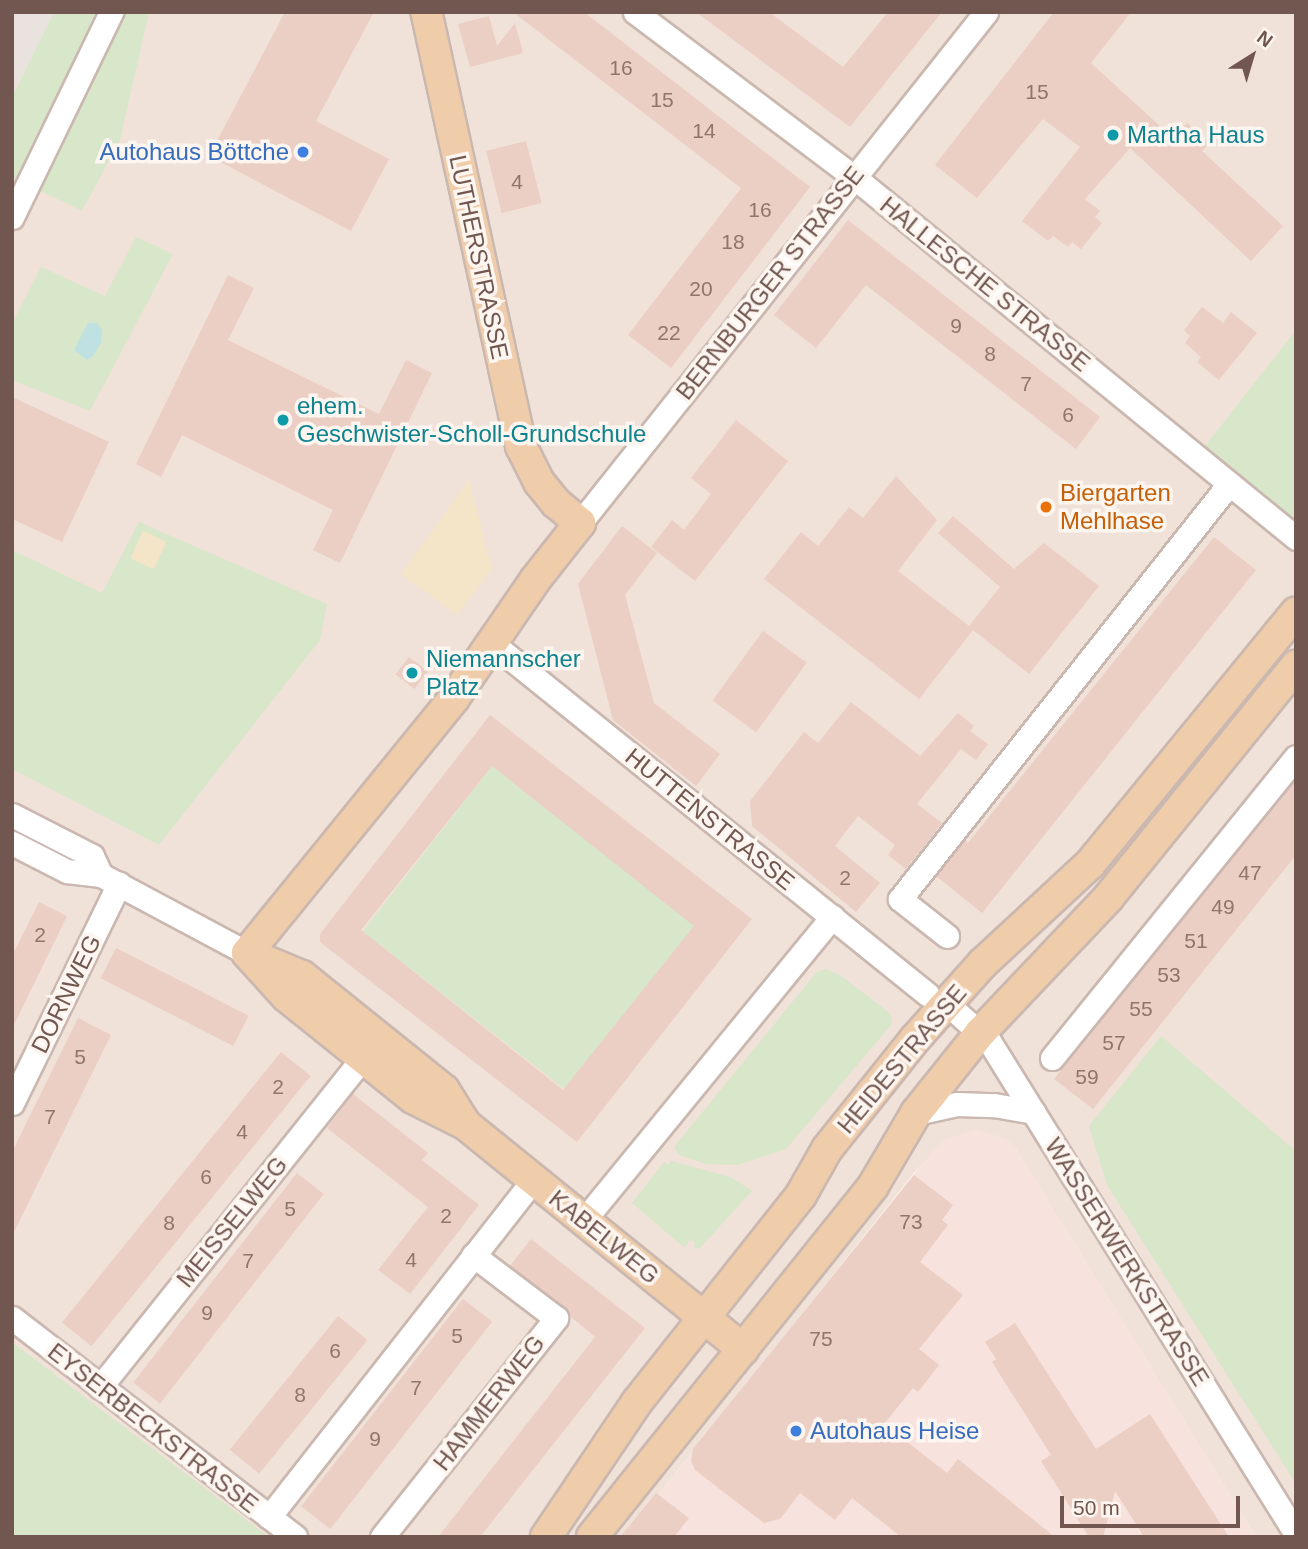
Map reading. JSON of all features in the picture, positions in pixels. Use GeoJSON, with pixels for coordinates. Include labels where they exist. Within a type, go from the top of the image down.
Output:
{"type":"FeatureCollection","features":[{"type":"Feature","properties":{"kind":"main road","name":"LUTHERSTRASSE"},"geometry":{"type":"LineString","coordinates":[[426,12],[521,446],[539,482],[556,503],[580,523]]}},
{"type":"Feature","properties":{"kind":"main road","name":"BERNBURGER STRASSE"},"geometry":{"type":"LineString","coordinates":[[247,953],[454,698],[535,580],[580,523]]}},
{"type":"Feature","properties":{"kind":"main road","name":"HEIDESTRASSE"},"geometry":{"type":"LineString","coordinates":[[546,1537],[637,1402],[801,1195],[827,1149],[936,998],[1090,864],[1296,612]]}},
{"type":"Feature","properties":{"kind":"main road","name":"HEIDESTRASSE"},"geometry":{"type":"LineString","coordinates":[[592,1537],[873,1186],[916,1114],[981,1032],[1108,898],[1296,666]]}},
{"type":"Feature","properties":{"kind":"main road","name":"KABELWEG"},"geometry":{"type":"LineString","coordinates":[[247,953],[286,996],[413,1098],[465,1124],[743,1349]]}},
{"type":"Feature","properties":{"kind":"main road","name":"KABELWEG"},"geometry":{"type":"LineString","coordinates":[[247,953],[302,976],[444,1090],[465,1124]]}},
{"type":"Feature","properties":{"kind":"street"},"geometry":{"type":"LineString","coordinates":[[12,218],[111,12]]}},
{"type":"Feature","properties":{"kind":"street","name":"HALLESCHE STRASSE"},"geometry":{"type":"LineString","coordinates":[[635,12],[854,177],[1296,538]]}},
{"type":"Feature","properties":{"kind":"street","name":"BERNBURGER STRASSE"},"geometry":{"type":"LineString","coordinates":[[580,523],[986,12]]}},
{"type":"Feature","properties":{"kind":"street"},"geometry":{"type":"LineString","coordinates":[[947,936],[900,899],[1229,484]]}},
{"type":"Feature","properties":{"kind":"street","name":"HUTTENSTRASSE"},"geometry":{"type":"LineString","coordinates":[[493,643],[936,998]]}},
{"type":"Feature","properties":{"kind":"street"},"geometry":{"type":"LineString","coordinates":[[1052,1058],[1296,757]]}},
{"type":"Feature","properties":{"kind":"street","name":"KABELWEG"},"geometry":{"type":"LineString","coordinates":[[12,815],[92,856],[110,880]]}},
{"type":"Feature","properties":{"kind":"street","name":"KABELWEG"},"geometry":{"type":"LineString","coordinates":[[12,843],[67,871],[110,880],[247,953]]}},
{"type":"Feature","properties":{"kind":"street","name":"DORNWEG"},"geometry":{"type":"LineString","coordinates":[[12,1103],[110,880]]}},
{"type":"Feature","properties":{"kind":"street"},"geometry":{"type":"LineString","coordinates":[[583,1220],[832,917]]}},
{"type":"Feature","properties":{"kind":"street","name":"WASSERWERKSTRASSE"},"geometry":{"type":"LineString","coordinates":[[936,998],[981,1032],[1296,1534]]}},
{"type":"Feature","properties":{"kind":"street","name":"MEISSELWEG"},"geometry":{"type":"LineString","coordinates":[[100,1387],[363,1057]]}},
{"type":"Feature","properties":{"kind":"street"},"geometry":{"type":"LineString","coordinates":[[916,1114],[957,1104],[994,1105],[1033,1112]]}},
{"type":"Feature","properties":{"kind":"street"},"geometry":{"type":"LineString","coordinates":[[269,1517],[533,1180]]}},
{"type":"Feature","properties":{"kind":"street","name":"HAMMERWEG"},"geometry":{"type":"LineString","coordinates":[[383,1537],[556,1318],[473,1255]]}},
{"type":"Feature","properties":{"kind":"street","name":"EYSERBECKSTRASSE"},"geometry":{"type":"LineString","coordinates":[[12,1318],[295,1537]]}},
{"type":"Feature","properties":{"kind":"shaded area"},"geometry":{"type":"Polygon","coordinates":[[[12,12],[54,12],[12,97],[12,12]]]}},
{"type":"Feature","properties":{"kind":"shaded area"},"geometry":{"type":"Polygon","coordinates":[[[54,12],[1296,12],[1296,1537],[1256,1537],[1016,1149],[946,1139],[913,1174],[625,1537],[12,1537],[12,97],[54,12]]]}},
{"type":"Feature","properties":{"kind":"shaded area"},"geometry":{"type":"Polygon","coordinates":[[[976,1129],[1007,1139],[1016,1149],[1256,1537],[625,1537],[932,1152],[946,1139],[976,1129]]]}},
{"type":"Feature","properties":{"kind":"green space"},"geometry":{"type":"Polygon","coordinates":[[[54,12],[149,12],[120,140],[82,211],[12,177],[12,97],[54,12]]]}},
{"type":"Feature","properties":{"kind":"green space"},"geometry":{"type":"Polygon","coordinates":[[[136,237],[173,254],[90,411],[12,380],[12,324],[41,267],[105,296],[136,237]]]}},
{"type":"Feature","properties":{"kind":"green space"},"geometry":{"type":"Polygon","coordinates":[[[1296,330],[1296,523],[1205,446],[1296,330]]]}},
{"type":"Feature","properties":{"kind":"green space"},"geometry":{"type":"Polygon","coordinates":[[[139,522],[327,604],[320,640],[159,845],[12,769],[12,550],[102,593],[139,522]]]}},
{"type":"Feature","properties":{"kind":"green space"},"geometry":{"type":"Polygon","coordinates":[[[492,766],[695,925],[566,1090],[363,931],[492,766]]]}},
{"type":"Feature","properties":{"kind":"green space"},"geometry":{"type":"Polygon","coordinates":[[[826,969],[841,976],[887,1011],[892,1019],[891,1025],[786,1149],[738,1165],[706,1164],[679,1155],[674,1147],[816,973],[826,969]]]}},
{"type":"Feature","properties":{"kind":"green space"},"geometry":{"type":"Polygon","coordinates":[[[1161,1036],[1296,1151],[1296,1484],[1107,1185],[1089,1126],[1161,1036]]]}},
{"type":"Feature","properties":{"kind":"green space"},"geometry":{"type":"Polygon","coordinates":[[[671,1161],[731,1177],[752,1191],[700,1248],[694,1249],[695,1242],[689,1240],[686,1247],[681,1245],[632,1203],[664,1162],[668,1165],[671,1161]]]}},
{"type":"Feature","properties":{"kind":"green space"},"geometry":{"type":"Polygon","coordinates":[[[12,1342],[269,1537],[12,1537],[12,1342]]]}},
{"type":"Feature","properties":{"kind":"sand"},"geometry":{"type":"Polygon","coordinates":[[[469,480],[492,570],[457,615],[401,574],[469,480]]]}},
{"type":"Feature","properties":{"kind":"sand"},"geometry":{"type":"Polygon","coordinates":[[[143,531],[167,542],[154,569],[130,558],[143,531]]]}},
{"type":"Feature","properties":{"kind":"water"},"geometry":{"type":"Polygon","coordinates":[[[88,323],[97,323],[102,330],[101,343],[87,360],[74,350],[88,323]]]}},
{"type":"Feature","properties":{"kind":"building"},"geometry":{"type":"Polygon","coordinates":[[[285,12],[374,12],[316,121],[389,159],[351,231],[209,156],[285,12]]]}},
{"type":"Feature","properties":{"kind":"building"},"geometry":{"type":"Polygon","coordinates":[[[513,12],[584,12],[810,187],[671,368],[628,335],[741,188],[513,12]]]}},
{"type":"Feature","properties":{"kind":"building"},"geometry":{"type":"Polygon","coordinates":[[[696,12],[769,12],[843,67],[888,12],[942,12],[850,127],[696,12]]]}},
{"type":"Feature","properties":{"kind":"building","name":"Martha Haus"},"geometry":{"type":"Polygon","coordinates":[[[1054,12],[1131,12],[1091,63],[1173,138],[1187,123],[1209,143],[1202,151],[1283,226],[1251,261],[1130,148],[1085,199],[1100,211],[1095,217],[1102,223],[1081,249],[1072,242],[1068,247],[1053,236],[1048,241],[1022,221],[1080,147],[1043,119],[977,198],[935,165],[1054,12]]]}},
{"type":"Feature","properties":{"kind":"building"},"geometry":{"type":"Polygon","coordinates":[[[489,16],[497,46],[515,23],[523,53],[470,67],[458,24],[489,16]]]}},
{"type":"Feature","properties":{"kind":"building"},"geometry":{"type":"Polygon","coordinates":[[[526,141],[541,203],[502,213],[486,151],[526,141]]]}},
{"type":"Feature","properties":{"kind":"building"},"geometry":{"type":"Polygon","coordinates":[[[848,220],[1100,417],[1076,449],[866,285],[816,348],[774,315],[848,220]]]}},
{"type":"Feature","properties":{"kind":"building","name":"ehem. Geschwister-Scholl-Grundschule"},"geometry":{"type":"Polygon","coordinates":[[[228,275],[254,288],[228,340],[379,414],[406,360],[432,373],[340,563],[313,550],[333,510],[182,435],[161,477],[136,464],[228,275]]]}},
{"type":"Feature","properties":{"kind":"building"},"geometry":{"type":"Polygon","coordinates":[[[1202,307],[1223,323],[1231,312],[1257,333],[1219,380],[1197,362],[1201,357],[1185,343],[1190,336],[1184,330],[1202,307]]]}},
{"type":"Feature","properties":{"kind":"building"},"geometry":{"type":"Polygon","coordinates":[[[12,397],[109,442],[62,542],[12,519],[12,397]]]}},
{"type":"Feature","properties":{"kind":"building"},"geometry":{"type":"Polygon","coordinates":[[[736,420],[788,461],[695,581],[651,547],[672,520],[684,530],[711,494],[691,478],[736,420]]]}},
{"type":"Feature","properties":{"kind":"building"},"geometry":{"type":"Polygon","coordinates":[[[896,476],[937,520],[898,571],[969,626],[1000,587],[938,533],[953,516],[1014,569],[1044,543],[1099,586],[1029,674],[973,630],[919,699],[764,579],[801,532],[818,546],[849,507],[863,518],[896,476]]]}},
{"type":"Feature","properties":{"kind":"building"},"geometry":{"type":"Polygon","coordinates":[[[622,526],[657,553],[625,595],[654,703],[720,754],[696,786],[613,720],[578,584],[622,526]]]}},
{"type":"Feature","properties":{"kind":"building"},"geometry":{"type":"Polygon","coordinates":[[[1214,537],[1256,570],[982,913],[936,876],[964,840],[968,843],[1214,537]]]}},
{"type":"Feature","properties":{"kind":"building"},"geometry":{"type":"Polygon","coordinates":[[[763,631],[807,663],[756,732],[712,701],[763,631]]]}},
{"type":"Feature","properties":{"kind":"building","name":"Niemannscher Platz"},"geometry":{"type":"Polygon","coordinates":[[[409,657],[428,672],[414,689],[395,674],[409,657]]]}},
{"type":"Feature","properties":{"kind":"building"},"geometry":{"type":"Polygon","coordinates":[[[851,702],[920,756],[958,713],[974,726],[970,731],[988,744],[976,760],[961,749],[917,804],[942,823],[906,869],[888,855],[895,845],[858,816],[835,846],[880,883],[856,912],[752,826],[750,801],[804,732],[818,743],[851,702]]]}},
{"type":"Feature","properties":{"kind":"building"},"geometry":{"type":"Polygon","coordinates":[[[490,715],[752,919],[577,1142],[320,942],[320,934],[490,715]],[[492,766],[361,930],[563,1090],[694,926],[492,766]]]}},
{"type":"Feature","properties":{"kind":"building"},"geometry":{"type":"Polygon","coordinates":[[[1296,780],[1296,855],[1093,1109],[1054,1079],[1296,780]]]}},
{"type":"Feature","properties":{"kind":"building"},"geometry":{"type":"Polygon","coordinates":[[[39,902],[67,916],[12,1029],[12,956],[39,902]]]}},
{"type":"Feature","properties":{"kind":"building"},"geometry":{"type":"Polygon","coordinates":[[[116,948],[249,1016],[233,1046],[101,978],[116,948]]]}},
{"type":"Feature","properties":{"kind":"building"},"geometry":{"type":"Polygon","coordinates":[[[78,1018],[111,1035],[12,1236],[12,1152],[78,1018]]]}},
{"type":"Feature","properties":{"kind":"building"},"geometry":{"type":"Polygon","coordinates":[[[281,1052],[311,1076],[92,1346],[62,1322],[281,1052]]]}},
{"type":"Feature","properties":{"kind":"building"},"geometry":{"type":"Polygon","coordinates":[[[353,1094],[428,1153],[422,1160],[479,1205],[410,1294],[378,1270],[428,1207],[327,1128],[353,1094]]]}},
{"type":"Feature","properties":{"kind":"building"},"geometry":{"type":"Polygon","coordinates":[[[297,1173],[324,1194],[160,1404],[133,1383],[297,1173]]]}},
{"type":"Feature","properties":{"kind":"building"},"geometry":{"type":"Polygon","coordinates":[[[914,1175],[953,1205],[942,1220],[948,1225],[920,1262],[963,1295],[919,1349],[939,1365],[918,1392],[913,1388],[884,1424],[947,1473],[958,1459],[1055,1537],[901,1537],[852,1498],[835,1520],[800,1493],[780,1519],[764,1523],[695,1470],[691,1461],[693,1449],[914,1175]]]}},
{"type":"Feature","properties":{"kind":"building"},"geometry":{"type":"Polygon","coordinates":[[[531,1239],[645,1328],[480,1537],[438,1537],[595,1337],[570,1316],[564,1307],[510,1266],[531,1239]]]}},
{"type":"Feature","properties":{"kind":"building"},"geometry":{"type":"Polygon","coordinates":[[[463,1299],[492,1322],[330,1529],[301,1506],[463,1299]]]}},
{"type":"Feature","properties":{"kind":"building"},"geometry":{"type":"Polygon","coordinates":[[[338,1316],[368,1340],[259,1474],[230,1450],[338,1316]]]}},
{"type":"Feature","properties":{"kind":"building"},"geometry":{"type":"Polygon","coordinates":[[[1015,1323],[1096,1449],[1150,1414],[1229,1537],[1144,1537],[1115,1491],[1103,1537],[1089,1537],[1041,1461],[1051,1455],[992,1362],[996,1359],[985,1342],[1015,1323]]]}},
{"type":"Feature","properties":{"kind":"building"},"geometry":{"type":"Polygon","coordinates":[[[656,1493],[689,1518],[674,1537],[620,1537],[656,1493]]]}},
{"type":"Feature","properties":{"kind":"place","name":"Martha Haus"},"geometry":{"type":"Point","coordinates":[1113,135]}},
{"type":"Feature","properties":{"kind":"place","name":"Autohaus Böttche"},"geometry":{"type":"Point","coordinates":[303,152]}},
{"type":"Feature","properties":{"kind":"place","name":"ehem. Geschwister-Scholl-Grundschule"},"geometry":{"type":"Point","coordinates":[283,420]}},
{"type":"Feature","properties":{"kind":"place","name":"Biergarten Mehlhase"},"geometry":{"type":"Point","coordinates":[1046,507]}},
{"type":"Feature","properties":{"kind":"place","name":"Niemannscher Platz"},"geometry":{"type":"Point","coordinates":[412,673]}},
{"type":"Feature","properties":{"kind":"place","name":"Autohaus Heise"},"geometry":{"type":"Point","coordinates":[796,1431]}}]}
